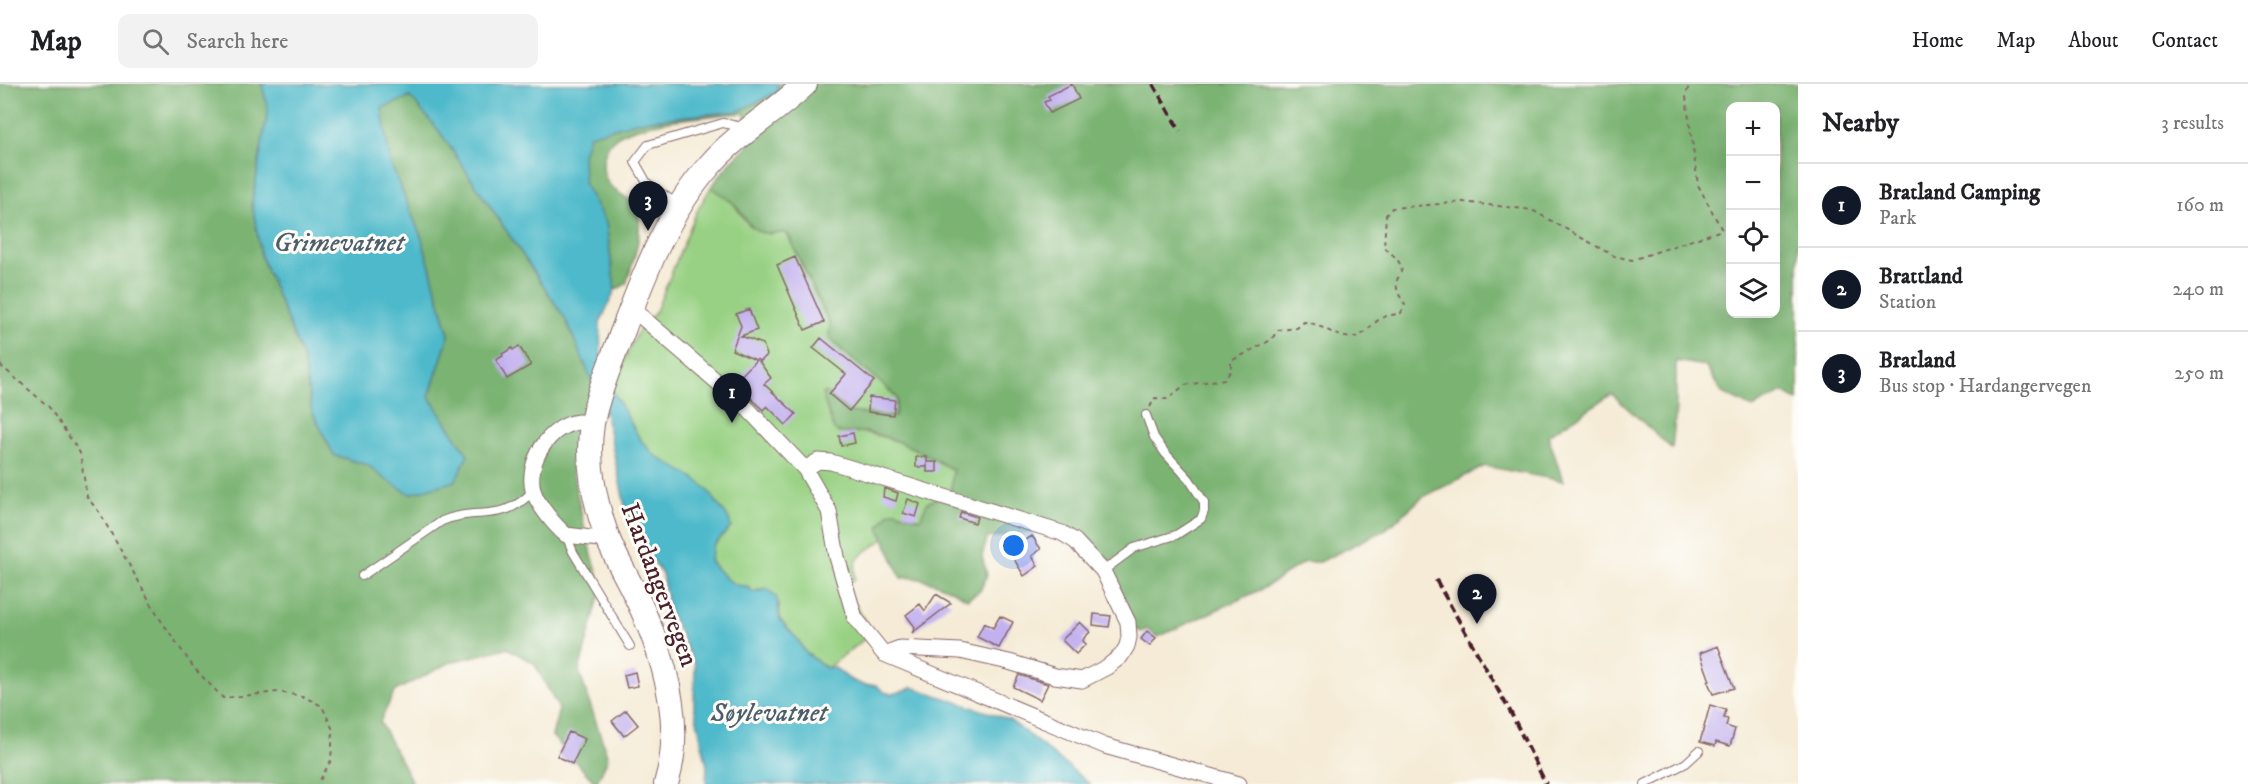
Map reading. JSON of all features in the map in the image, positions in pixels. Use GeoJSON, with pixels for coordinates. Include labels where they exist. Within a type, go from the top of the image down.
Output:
{"type":"FeatureCollection","features":[{"type":"Feature","properties":{"kind":"main road"},"geometry":{"type":"LineString","coordinates":[[631,309],[640,284],[688,190],[735,140],[805,84]]}},
{"type":"Feature","properties":{"kind":"main road","name":"Hardangervegen"},"geometry":{"type":"LineString","coordinates":[[631,309],[594,415],[591,465],[593,487],[608,540],[648,621],[664,671],[674,741],[666,784]]}},
{"type":"Feature","properties":{"kind":"street"},"geometry":{"type":"LineString","coordinates":[[631,309],[743,404],[805,469],[829,511],[837,557],[855,618],[884,654],[1105,746],[1239,784]]}},
{"type":"Feature","properties":{"kind":"street"},"geometry":{"type":"LineString","coordinates":[[594,415],[567,426],[544,445],[532,470],[533,491],[545,510],[566,535],[608,540]]}},
{"type":"Feature","properties":{"kind":"street"},"geometry":{"type":"LineString","coordinates":[[805,469],[818,461],[831,462],[1062,533],[1086,551],[1103,571],[1128,622],[1130,637],[1121,656],[1093,676],[1082,680],[1062,678],[1009,662],[960,651],[900,648],[884,654]]}},
{"type":"Feature","properties":{"kind":"lane"},"geometry":{"type":"LineString","coordinates":[[679,206],[647,183],[635,162],[648,145],[723,123],[750,129]]}},
{"type":"Feature","properties":{"kind":"lane"},"geometry":{"type":"LineString","coordinates":[[1103,571],[1134,548],[1176,535],[1201,519],[1204,511],[1204,502],[1154,437],[1146,415]]}},
{"type":"Feature","properties":{"kind":"lane"},"geometry":{"type":"LineString","coordinates":[[362,576],[442,520],[452,516],[494,514],[508,510],[533,491]]}},
{"type":"Feature","properties":{"kind":"lane","name":"Hardangervegen"},"geometry":{"type":"LineString","coordinates":[[566,535],[573,552],[630,646]]}},
{"type":"Feature","properties":{"kind":"lane"},"geometry":{"type":"LineString","coordinates":[[1645,784],[1686,763],[1699,751]]}},
{"type":"Feature","properties":{"kind":"path"},"geometry":{"type":"LineString","coordinates":[[1146,415],[1155,398],[1167,399],[1185,385],[1225,379],[1231,370],[1231,361],[1271,340],[1278,330],[1297,328],[1304,322],[1310,322],[1324,330],[1347,337],[1364,334],[1383,317],[1401,313],[1405,304],[1398,292],[1397,281],[1401,267],[1393,253],[1384,247],[1386,215],[1392,208],[1463,202],[1532,210],[1614,256],[1632,260],[1722,230],[1698,185],[1686,97],[1689,84]]}},
{"type":"Feature","properties":{"kind":"path"},"geometry":{"type":"LineString","coordinates":[[0,365],[49,407],[80,453],[87,497],[99,512],[160,619],[194,668],[223,698],[277,692],[302,696],[322,706],[333,730],[331,760],[318,784]]}},
{"type":"Feature","properties":{"kind":"green space"},"geometry":{"type":"Polygon","coordinates":[[[0,84],[262,84],[268,110],[252,203],[261,256],[303,358],[312,411],[334,455],[368,465],[385,479],[455,481],[468,455],[429,397],[449,335],[422,239],[390,162],[381,108],[411,97],[440,132],[565,318],[605,411],[570,461],[587,540],[602,586],[579,671],[608,758],[596,784],[552,736],[559,709],[534,663],[507,648],[451,662],[395,691],[380,722],[413,784],[0,784],[0,84]]]}},
{"type":"Feature","properties":{"kind":"green space"},"geometry":{"type":"Polygon","coordinates":[[[778,84],[1798,84],[1798,401],[1783,392],[1753,408],[1722,393],[1705,366],[1676,361],[1676,408],[1672,449],[1612,394],[1548,435],[1563,481],[1485,466],[1423,497],[1386,529],[1320,562],[1304,562],[1264,588],[1158,637],[1147,629],[1141,632],[1134,627],[1117,582],[1090,547],[1049,524],[1025,533],[987,538],[982,556],[987,575],[980,591],[967,599],[935,583],[917,578],[901,578],[879,527],[889,513],[896,511],[920,519],[927,503],[951,491],[953,470],[889,438],[866,432],[845,433],[834,430],[822,394],[825,392],[849,412],[895,417],[897,398],[829,337],[830,324],[788,234],[760,232],[748,223],[734,204],[711,187],[728,165],[752,141],[744,113],[662,122],[630,130],[618,136],[610,144],[603,160],[605,177],[612,187],[636,207],[639,221],[636,249],[626,284],[615,290],[606,223],[584,184],[582,155],[589,134],[640,121],[739,111],[777,92],[778,84]]]}},
{"type":"Feature","properties":{"kind":"green space"},"geometry":{"type":"Polygon","coordinates":[[[711,187],[733,203],[748,224],[769,234],[781,231],[787,234],[830,324],[897,398],[895,417],[849,412],[844,408],[838,433],[863,432],[878,435],[922,453],[953,470],[951,491],[920,519],[896,511],[879,527],[884,539],[858,559],[854,572],[855,580],[847,582],[850,596],[872,633],[827,668],[805,652],[798,640],[780,620],[779,604],[765,588],[753,592],[747,586],[730,582],[710,561],[713,546],[731,527],[670,466],[654,456],[640,439],[611,388],[637,333],[656,311],[696,213],[711,187]]]}},
{"type":"Feature","properties":{"kind":"water","name":"Grimevatnet"},"geometry":{"type":"Polygon","coordinates":[[[262,84],[778,84],[777,92],[739,111],[640,121],[589,135],[583,155],[584,184],[606,223],[615,290],[600,323],[601,361],[611,388],[640,439],[654,455],[694,478],[707,489],[729,519],[731,527],[713,546],[710,561],[735,584],[746,586],[754,592],[768,589],[777,598],[780,620],[798,640],[805,652],[826,668],[834,667],[849,679],[863,685],[876,685],[884,692],[892,694],[912,687],[1011,721],[1090,784],[706,784],[707,766],[694,706],[695,665],[669,611],[662,574],[644,548],[627,516],[605,411],[565,318],[440,132],[410,97],[382,108],[390,162],[422,239],[449,335],[429,397],[468,455],[455,481],[410,494],[385,479],[368,465],[334,455],[312,411],[303,358],[261,256],[252,203],[268,110],[262,84]]]}},
{"type":"Feature","properties":{"kind":"building"},"geometry":{"type":"Polygon","coordinates":[[[1072,84],[1079,99],[1050,113],[1044,102],[1050,100],[1048,96],[1072,84]]]}},
{"type":"Feature","properties":{"kind":"building"},"geometry":{"type":"Polygon","coordinates":[[[795,257],[824,322],[805,330],[777,265],[795,257]]]}},
{"type":"Feature","properties":{"kind":"building"},"geometry":{"type":"Polygon","coordinates":[[[749,309],[757,330],[741,336],[763,344],[767,355],[761,361],[758,360],[771,378],[764,384],[796,414],[786,425],[767,406],[763,410],[735,382],[756,360],[732,350],[741,326],[736,314],[749,309]]]}},
{"type":"Feature","properties":{"kind":"building"},"geometry":{"type":"Polygon","coordinates":[[[821,338],[874,381],[849,411],[829,394],[846,374],[813,348],[821,338]]]}},
{"type":"Feature","properties":{"kind":"building"},"geometry":{"type":"Polygon","coordinates":[[[519,346],[531,365],[507,379],[496,360],[503,356],[502,354],[519,346]]]}},
{"type":"Feature","properties":{"kind":"building"},"geometry":{"type":"Polygon","coordinates":[[[869,397],[895,400],[893,415],[868,412],[869,397]]]}},
{"type":"Feature","properties":{"kind":"building"},"geometry":{"type":"Polygon","coordinates":[[[853,433],[855,443],[841,446],[839,436],[853,433]]]}},
{"type":"Feature","properties":{"kind":"building"},"geometry":{"type":"Polygon","coordinates":[[[916,457],[927,457],[927,467],[916,467],[916,457]]]}},
{"type":"Feature","properties":{"kind":"building"},"geometry":{"type":"Polygon","coordinates":[[[927,462],[937,462],[937,472],[927,472],[927,462]]]}},
{"type":"Feature","properties":{"kind":"building"},"geometry":{"type":"Polygon","coordinates":[[[884,488],[898,493],[896,501],[883,497],[884,488]]]}},
{"type":"Feature","properties":{"kind":"building"},"geometry":{"type":"Polygon","coordinates":[[[908,499],[920,504],[916,517],[903,513],[908,499]]]}},
{"type":"Feature","properties":{"kind":"building"},"geometry":{"type":"Polygon","coordinates":[[[961,512],[977,517],[975,523],[959,518],[961,512]]]}},
{"type":"Feature","properties":{"kind":"building"},"geometry":{"type":"Polygon","coordinates":[[[1032,536],[1041,549],[1032,556],[1038,566],[1024,576],[1011,554],[1023,546],[1021,543],[1032,536]]]}},
{"type":"Feature","properties":{"kind":"building"},"geometry":{"type":"Polygon","coordinates":[[[936,594],[951,603],[912,633],[915,627],[906,615],[920,604],[925,611],[936,594]]]}},
{"type":"Feature","properties":{"kind":"building"},"geometry":{"type":"Polygon","coordinates":[[[1094,614],[1111,616],[1109,627],[1093,625],[1094,614]]]}},
{"type":"Feature","properties":{"kind":"building"},"geometry":{"type":"Polygon","coordinates":[[[1000,616],[1013,622],[999,648],[977,637],[984,623],[993,628],[1000,616]]]}},
{"type":"Feature","properties":{"kind":"building"},"geometry":{"type":"Polygon","coordinates":[[[1080,622],[1090,632],[1083,641],[1086,644],[1076,654],[1062,640],[1080,622]]]}},
{"type":"Feature","properties":{"kind":"building"},"geometry":{"type":"Polygon","coordinates":[[[1147,631],[1156,638],[1150,646],[1141,639],[1147,631]]]}},
{"type":"Feature","properties":{"kind":"building"},"geometry":{"type":"Polygon","coordinates":[[[1718,646],[1734,688],[1713,694],[1700,653],[1718,646]]]}},
{"type":"Feature","properties":{"kind":"building"},"geometry":{"type":"Polygon","coordinates":[[[635,672],[638,686],[627,688],[624,675],[635,672]]]}},
{"type":"Feature","properties":{"kind":"building"},"geometry":{"type":"Polygon","coordinates":[[[1019,675],[1048,684],[1040,700],[1013,687],[1019,675]]]}},
{"type":"Feature","properties":{"kind":"building"},"geometry":{"type":"Polygon","coordinates":[[[1710,705],[1726,710],[1724,718],[1728,719],[1726,726],[1735,729],[1730,746],[1716,742],[1715,746],[1700,742],[1710,705]]]}},
{"type":"Feature","properties":{"kind":"building"},"geometry":{"type":"Polygon","coordinates":[[[626,710],[638,725],[624,736],[612,721],[626,710]]]}},
{"type":"Feature","properties":{"kind":"building"},"geometry":{"type":"Polygon","coordinates":[[[569,732],[585,739],[572,764],[557,756],[569,732]]]}},
{"type":"Feature","properties":{"kind":"railway"},"geometry":{"type":"LineString","coordinates":[[1153,84],[1180,131]]}},
{"type":"Feature","properties":{"kind":"railway"},"geometry":{"type":"LineString","coordinates":[[1436,580],[1511,713],[1546,784]]}},
{"type":"Feature","properties":{"kind":"place","name":"Bratland"},"geometry":{"type":"Point","coordinates":[648,231]}},
{"type":"Feature","properties":{"kind":"place","name":"Bratland Camping"},"geometry":{"type":"Point","coordinates":[732,423]}},
{"type":"Feature","properties":{"kind":"place","name":"Brattland"},"geometry":{"type":"Point","coordinates":[1477,624]}},
{"type":"Feature","properties":{"kind":"water label","name":"Søylevatnet"},"geometry":{"type":"Point","coordinates":[769,713]}}]}
